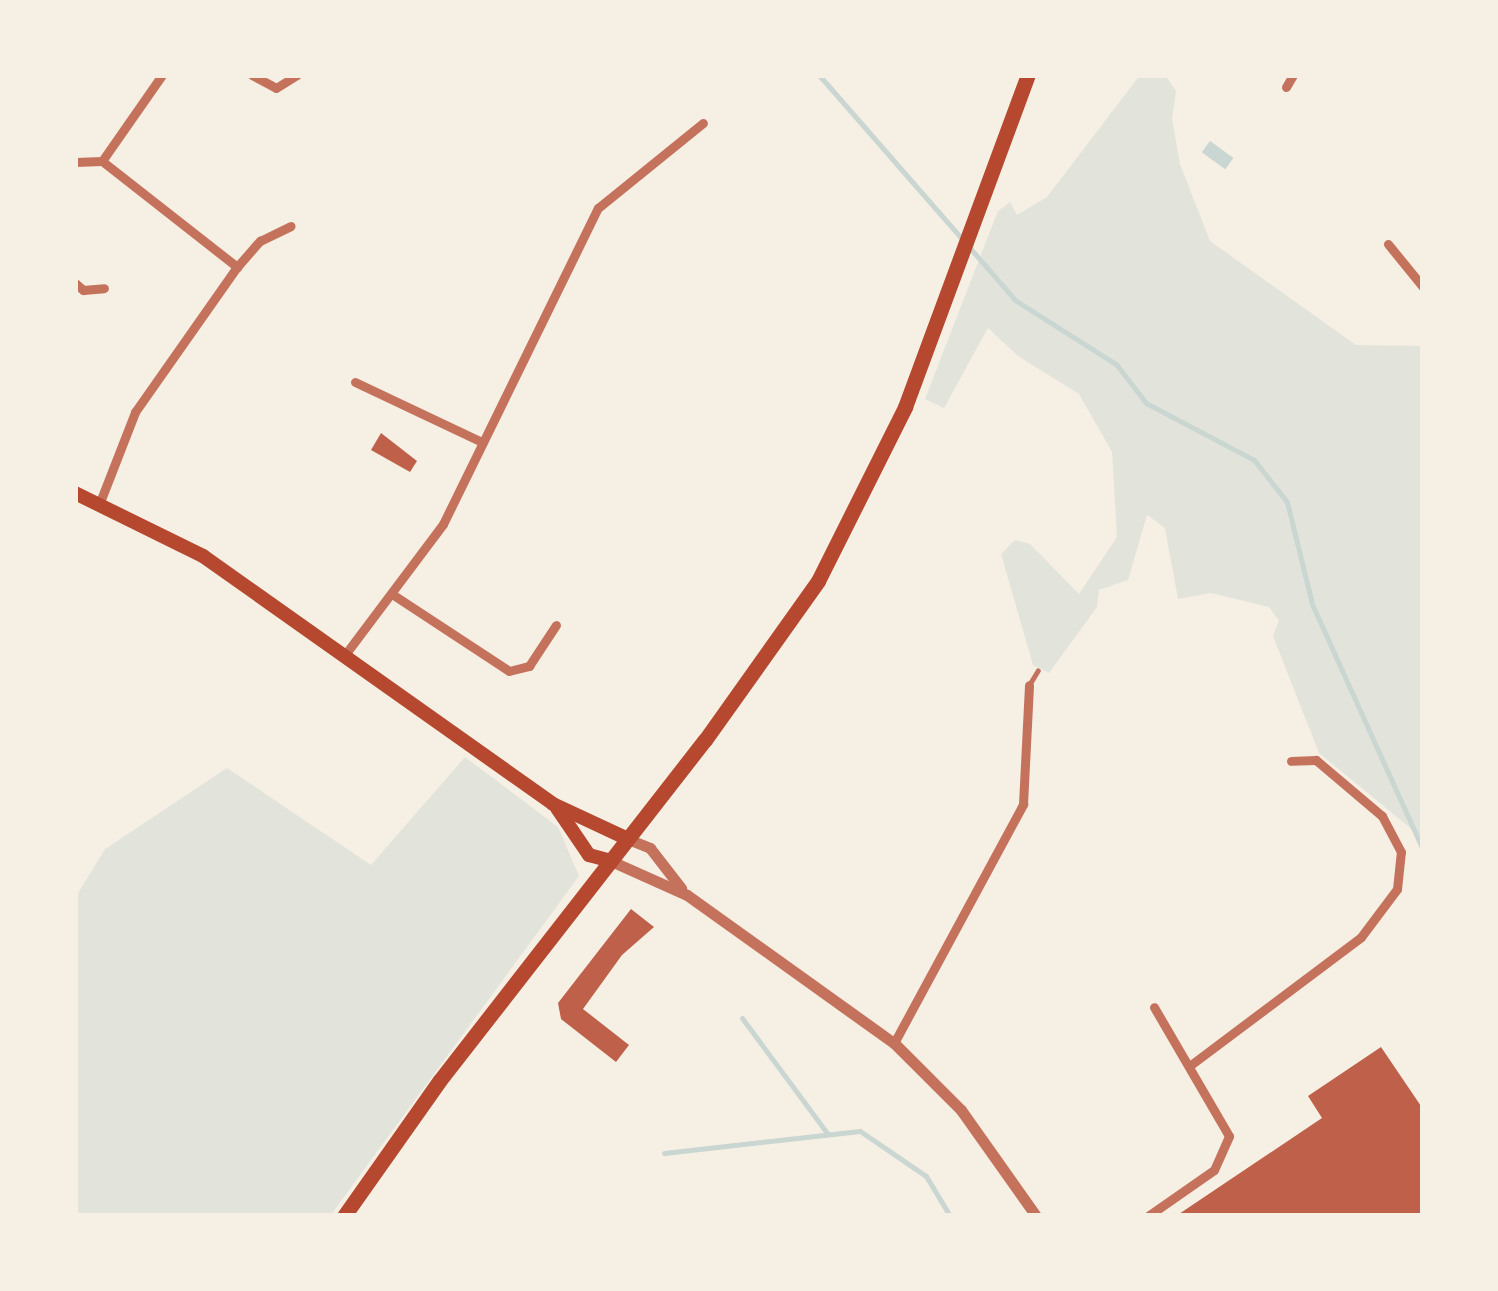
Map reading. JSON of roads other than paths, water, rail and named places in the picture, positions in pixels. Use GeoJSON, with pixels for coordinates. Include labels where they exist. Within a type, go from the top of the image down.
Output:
{"type":"FeatureCollection","features":[{"type":"Feature","properties":{"kind":"main road"},"geometry":{"type":"LineString","coordinates":[[344,1216],[414,1115],[795,618],[861,505],[921,366],[1028,75]]}},
{"type":"Feature","properties":{"kind":"main road"},"geometry":{"type":"LineString","coordinates":[[75,493],[100,502],[202,556],[554,804],[628,839]]}},
{"type":"Feature","properties":{"kind":"main road"},"geometry":{"type":"LineString","coordinates":[[554,804],[588,855],[611,861]]}},
{"type":"Feature","properties":{"kind":"street"},"geometry":{"type":"LineString","coordinates":[[102,162],[162,75]]}},
{"type":"Feature","properties":{"kind":"street"},"geometry":{"type":"LineString","coordinates":[[252,75],[276,88],[298,75]]}},
{"type":"Feature","properties":{"kind":"street"},"geometry":{"type":"LineString","coordinates":[[1286,87],[1292,75]]}},
{"type":"Feature","properties":{"kind":"street"},"geometry":{"type":"LineString","coordinates":[[344,656],[395,596],[443,524],[480,441],[598,208],[703,123]]}},
{"type":"Feature","properties":{"kind":"street"},"geometry":{"type":"LineString","coordinates":[[75,162],[102,162],[237,268]]}},
{"type":"Feature","properties":{"kind":"street"},"geometry":{"type":"LineString","coordinates":[[100,502],[134,412],[237,268],[260,241],[291,226]]}},
{"type":"Feature","properties":{"kind":"street"},"geometry":{"type":"LineString","coordinates":[[1388,244],[1423,287]]}},
{"type":"Feature","properties":{"kind":"street"},"geometry":{"type":"LineString","coordinates":[[75,283],[82,290],[104,288]]}},
{"type":"Feature","properties":{"kind":"street"},"geometry":{"type":"LineString","coordinates":[[356,382],[480,441]]}},
{"type":"Feature","properties":{"kind":"street"},"geometry":{"type":"LineString","coordinates":[[395,596],[509,671],[529,666],[556,625]]}},
{"type":"Feature","properties":{"kind":"street"},"geometry":{"type":"LineString","coordinates":[[894,1042],[1025,794],[1029,685]]}},
{"type":"Feature","properties":{"kind":"street"},"geometry":{"type":"LineString","coordinates":[[1192,1064],[1361,937],[1396,889],[1400,852],[1382,816],[1316,760],[1291,761]]}},
{"type":"Feature","properties":{"kind":"street"},"geometry":{"type":"LineString","coordinates":[[628,839],[650,848],[686,895]]}},
{"type":"Feature","properties":{"kind":"street"},"geometry":{"type":"LineString","coordinates":[[611,861],[686,895],[894,1042],[961,1110],[1036,1216]]}},
{"type":"Feature","properties":{"kind":"street"},"geometry":{"type":"LineString","coordinates":[[1148,1216],[1214,1170],[1226,1148],[1228,1128],[1154,1007]]}},
{"type":"Feature","properties":{"kind":"lane"},"geometry":{"type":"LineString","coordinates":[[1029,685],[1038,670]]}},
{"type":"Feature","properties":{"kind":"waterway"},"geometry":{"type":"LineString","coordinates":[[819,75],[1015,300],[1116,364],[1146,403],[1254,460],[1287,502],[1312,604],[1423,850]]}},
{"type":"Feature","properties":{"kind":"waterway"},"geometry":{"type":"LineString","coordinates":[[742,1018],[827,1133]]}},
{"type":"Feature","properties":{"kind":"waterway"},"geometry":{"type":"LineString","coordinates":[[664,1153],[860,1131],[926,1176],[950,1216]]}}]}
